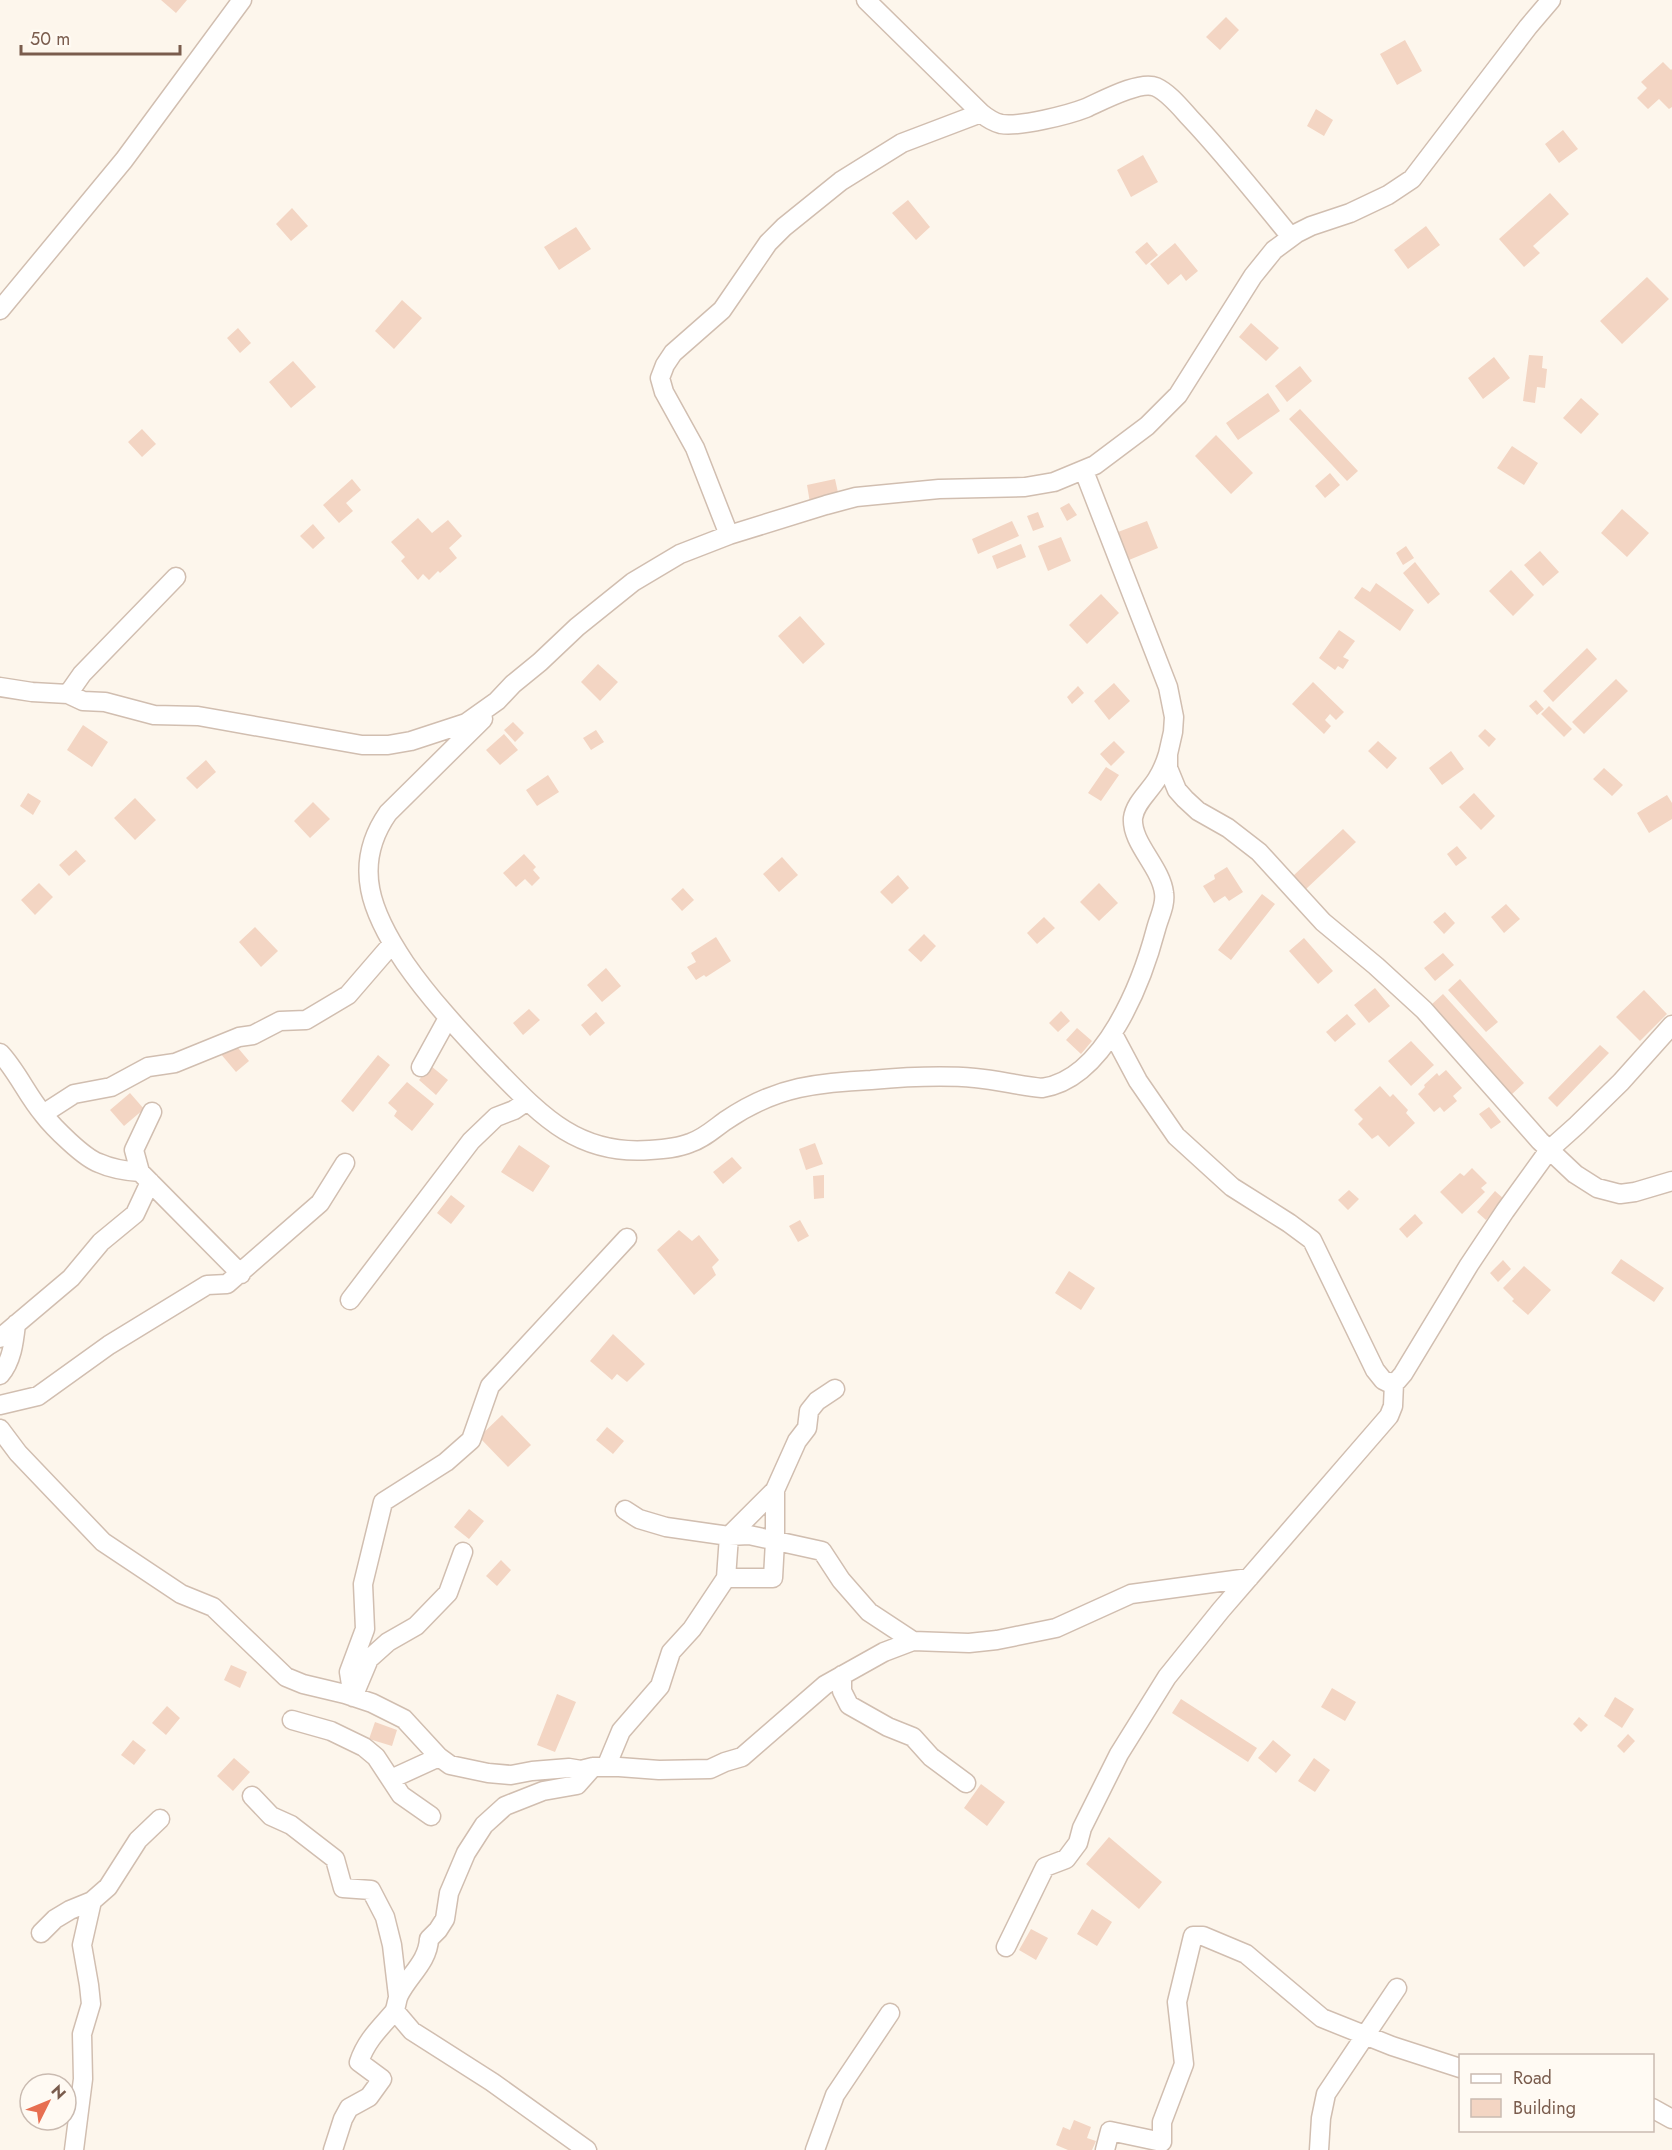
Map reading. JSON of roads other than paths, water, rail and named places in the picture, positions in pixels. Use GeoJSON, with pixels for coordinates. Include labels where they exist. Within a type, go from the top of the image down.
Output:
{"type":"FeatureCollection","features":[{"type":"Feature","properties":{"kind":"street"},"geometry":{"type":"LineString","coordinates":[[0,310],[124,160],[242,0]]}},
{"type":"Feature","properties":{"kind":"street"},"geometry":{"type":"LineString","coordinates":[[866,0],[981,113],[988,119],[1002,124],[1023,123],[1083,109],[1136,88],[1153,86],[1170,98],[1212,141],[1291,237]]}},
{"type":"Feature","properties":{"kind":"street"},"geometry":{"type":"LineString","coordinates":[[1084,471],[1169,693],[1174,724],[1164,767],[1133,816],[1136,834],[1160,878],[1165,901],[1143,970],[1113,1034],[1100,1051],[1069,1079],[1055,1086],[1029,1087],[995,1080],[956,1077],[905,1077],[834,1082],[798,1088],[751,1105],[692,1143],[672,1148],[626,1151],[600,1146],[562,1130],[546,1119],[440,1010],[392,944],[376,911],[369,884],[368,863],[378,828],[388,813],[471,732],[513,684],[577,627],[633,582],[680,554],[729,535],[826,504],[856,497],[939,489],[1024,487],[1054,482],[1084,471],[1104,459],[1147,426],[1178,395],[1253,276],[1274,250],[1311,226],[1350,213],[1394,191],[1412,179],[1551,0]]}},
{"type":"Feature","properties":{"kind":"street"},"geometry":{"type":"LineString","coordinates":[[729,535],[695,448],[664,392],[660,378],[665,365],[673,353],[722,310],[768,243],[784,227],[841,182],[902,143],[981,113]]}},
{"type":"Feature","properties":{"kind":"street"},"geometry":{"type":"LineString","coordinates":[[68,694],[82,674],[176,577]]}},
{"type":"Feature","properties":{"kind":"street"},"geometry":{"type":"LineString","coordinates":[[0,687],[68,694],[83,701],[105,702],[154,715],[198,716],[362,745],[388,745],[411,741],[465,723],[497,702]]}},
{"type":"Feature","properties":{"kind":"street"},"geometry":{"type":"LineString","coordinates":[[1168,754],[1172,779],[1177,790],[1185,799],[1198,811],[1228,828],[1259,852],[1323,922],[1424,1010],[1549,1150],[1575,1174],[1605,1191],[1627,1193],[1672,1180]]}},
{"type":"Feature","properties":{"kind":"street"},"geometry":{"type":"LineString","coordinates":[[43,1114],[74,1094],[111,1087],[148,1067],[175,1063],[239,1037],[253,1035],[280,1021],[306,1020],[348,995],[392,944]]}},
{"type":"Feature","properties":{"kind":"street"},"geometry":{"type":"LineString","coordinates":[[421,1067],[448,1018]]}},
{"type":"Feature","properties":{"kind":"street"},"geometry":{"type":"LineString","coordinates":[[1006,1947],[1045,1867],[1066,1859],[1078,1843],[1082,1828],[1119,1754],[1150,1701],[1186,1653],[1389,1416],[1393,1406],[1394,1383],[1403,1374],[1469,1265],[1549,1150],[1613,1089],[1672,1025]]}},
{"type":"Feature","properties":{"kind":"street"},"geometry":{"type":"LineString","coordinates":[[1113,1034],[1138,1081],[1176,1136],[1232,1187],[1312,1240],[1375,1370],[1383,1380],[1394,1383]]}},
{"type":"Feature","properties":{"kind":"street"},"geometry":{"type":"LineString","coordinates":[[0,1053],[10,1064],[43,1114],[70,1142],[97,1163],[145,1177]]}},
{"type":"Feature","properties":{"kind":"street"},"geometry":{"type":"LineString","coordinates":[[350,1300],[471,1141],[496,1117],[514,1110],[527,1101]]}},
{"type":"Feature","properties":{"kind":"street"},"geometry":{"type":"LineString","coordinates":[[152,1112],[135,1150],[145,1177],[241,1274]]}},
{"type":"Feature","properties":{"kind":"street"},"geometry":{"type":"LineString","coordinates":[[0,1405],[38,1396],[109,1345],[207,1285],[227,1284],[320,1203],[345,1163]]}},
{"type":"Feature","properties":{"kind":"street"},"geometry":{"type":"LineString","coordinates":[[0,1338],[71,1278],[101,1242],[135,1214],[145,1177]]}},
{"type":"Feature","properties":{"kind":"street"},"geometry":{"type":"LineString","coordinates":[[353,1697],[349,1672],[365,1629],[363,1584],[383,1502],[446,1462],[471,1440],[490,1386],[627,1238]]}},
{"type":"Feature","properties":{"kind":"street"},"geometry":{"type":"LineString","coordinates":[[0,1375],[6,1368],[16,1324]]}},
{"type":"Feature","properties":{"kind":"street"},"geometry":{"type":"LineString","coordinates":[[333,2150],[349,2108],[369,2097],[382,2079],[360,2062],[364,2049],[397,2003],[422,1962],[429,1939],[444,1919],[449,1893],[466,1852],[484,1825],[505,1806],[543,1791],[576,1785],[600,1767],[621,1731],[660,1686],[672,1652],[692,1629],[726,1578],[729,1536],[775,1490],[797,1441],[807,1428],[809,1411],[817,1401],[835,1389]]}},
{"type":"Feature","properties":{"kind":"street"},"geometry":{"type":"LineString","coordinates":[[1,1431],[18,1453],[103,1542],[181,1594],[213,1607],[286,1677],[303,1684],[353,1697],[404,1719],[439,1757],[458,1767],[488,1773],[511,1775],[532,1771],[569,1768],[581,1770],[600,1767],[659,1770],[710,1769],[742,1757],[825,1685],[884,1652],[913,1641],[969,1643],[997,1640],[1056,1628],[1131,1594],[1249,1578]]}},
{"type":"Feature","properties":{"kind":"street"},"geometry":{"type":"LineString","coordinates":[[726,1578],[772,1578],[776,1541],[775,1490]]}},
{"type":"Feature","properties":{"kind":"street"},"geometry":{"type":"LineString","coordinates":[[626,1510],[639,1519],[666,1527],[729,1536],[749,1535],[822,1551],[841,1580],[868,1612],[913,1641]]}},
{"type":"Feature","properties":{"kind":"street"},"geometry":{"type":"LineString","coordinates":[[353,1697],[369,1659],[388,1642],[416,1626],[448,1593],[463,1552]]}},
{"type":"Feature","properties":{"kind":"street"},"geometry":{"type":"LineString","coordinates":[[884,1652],[892,1629]]}},
{"type":"Feature","properties":{"kind":"street"},"geometry":{"type":"LineString","coordinates":[[842,1675],[842,1691],[849,1705],[888,1727],[913,1737],[931,1757],[966,1783]]}},
{"type":"Feature","properties":{"kind":"street"},"geometry":{"type":"LineString","coordinates":[[292,1720],[331,1731],[364,1747],[376,1757],[401,1795],[431,1816]]}},
{"type":"Feature","properties":{"kind":"street"},"geometry":{"type":"LineString","coordinates":[[391,1779],[439,1757]]}},
{"type":"Feature","properties":{"kind":"street"},"geometry":{"type":"LineString","coordinates":[[252,1796],[271,1816],[291,1825],[335,1859],[343,1888],[371,1890],[385,1917],[392,1945],[397,2003],[412,2031],[492,2082],[587,2150]]}},
{"type":"Feature","properties":{"kind":"street"},"geometry":{"type":"LineString","coordinates":[[41,1933],[56,1919],[92,1901],[108,1887],[138,1840],[160,1819]]}},
{"type":"Feature","properties":{"kind":"street"},"geometry":{"type":"LineString","coordinates":[[74,2150],[77,2112],[83,2079],[82,2034],[90,2004],[82,1945],[92,1901]]}},
{"type":"Feature","properties":{"kind":"street"},"geometry":{"type":"LineString","coordinates":[[1105,2150],[1110,2132],[1162,2142],[1162,2122],[1184,2064],[1176,2002],[1193,1936],[1203,1936],[1246,1954],[1322,2018],[1392,2046],[1459,2067]]}},
{"type":"Feature","properties":{"kind":"street"},"geometry":{"type":"LineString","coordinates":[[1319,2150],[1321,2118],[1326,2094],[1397,1988]]}},
{"type":"Feature","properties":{"kind":"street"},"geometry":{"type":"LineString","coordinates":[[815,2150],[835,2095],[890,2013]]}},
{"type":"Feature","properties":{"kind":"street"},"geometry":{"type":"LineString","coordinates":[[1654,2109],[1672,2119]]}}]}
